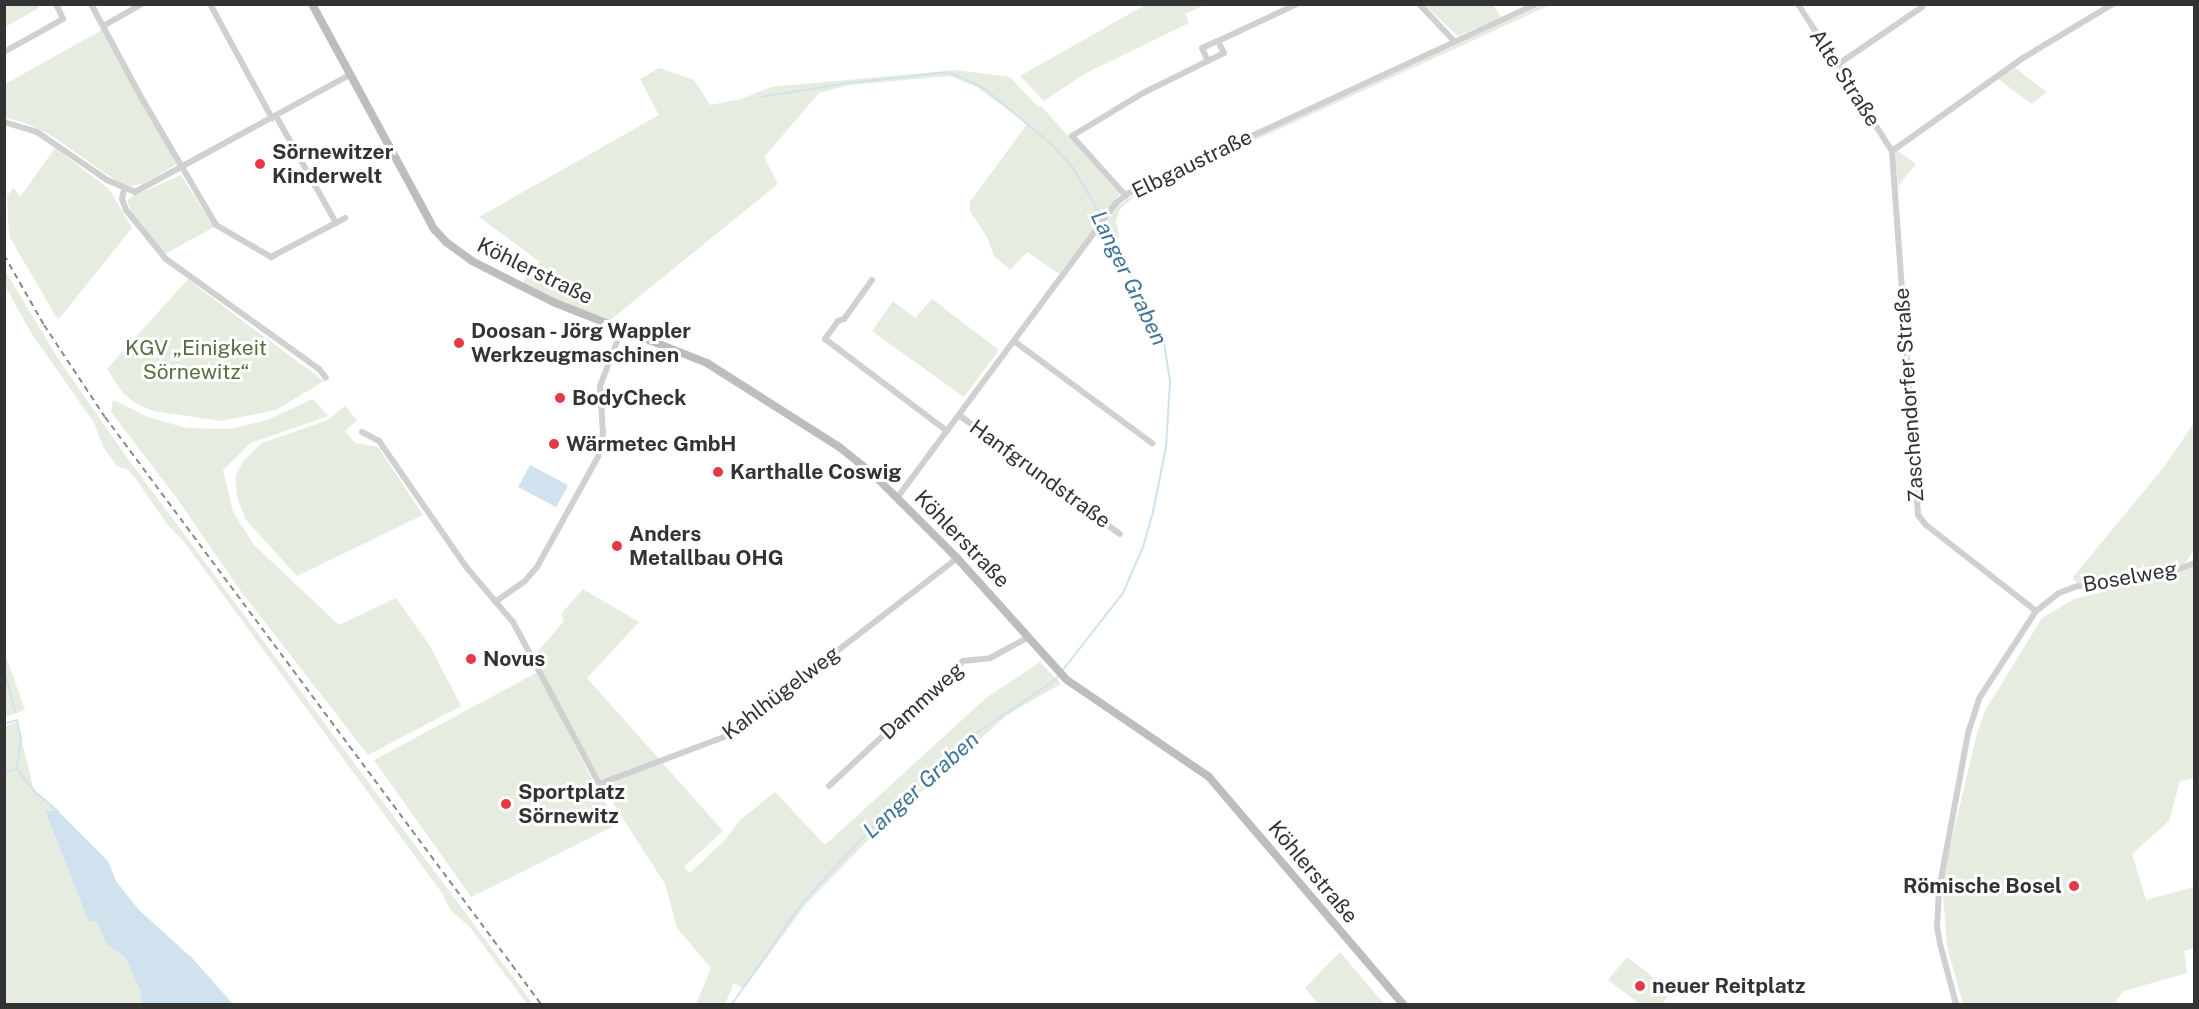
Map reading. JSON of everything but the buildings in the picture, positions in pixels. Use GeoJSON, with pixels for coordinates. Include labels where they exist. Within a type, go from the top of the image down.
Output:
{"type":"FeatureCollection","features":[{"type":"Feature","properties":{"kind":"street"},"geometry":{"type":"LineString","coordinates":[[4,52],[63,19],[56,4]]}},
{"type":"Feature","properties":{"kind":"street"},"geometry":{"type":"LineString","coordinates":[[91,4],[216,225],[271,257],[345,218]]}},
{"type":"Feature","properties":{"kind":"street"},"geometry":{"type":"LineString","coordinates":[[103,26],[142,4]]}},
{"type":"Feature","properties":{"kind":"street"},"geometry":{"type":"LineString","coordinates":[[210,4],[336,223]]}},
{"type":"Feature","properties":{"kind":"street","name":"Köhlerstraße"},"geometry":{"type":"LineString","coordinates":[[312,4],[434,229],[446,242],[472,261],[544,298],[621,331],[707,363],[833,442],[897,498],[957,558],[1066,680],[1209,777],[1403,1005]]}},
{"type":"Feature","properties":{"kind":"street"},"geometry":{"type":"LineString","coordinates":[[1208,61],[1202,48],[1297,4]]}},
{"type":"Feature","properties":{"kind":"street"},"geometry":{"type":"LineString","coordinates":[[1419,4],[1455,42]]}},
{"type":"Feature","properties":{"kind":"street","name":"Elbgaustraße"},"geometry":{"type":"LineString","coordinates":[[897,498],[1106,217],[1126,196],[1152,181],[1537,4]]}},
{"type":"Feature","properties":{"kind":"street","name":"Alte Straße"},"geometry":{"type":"LineString","coordinates":[[1798,4],[1892,151]]}},
{"type":"Feature","properties":{"kind":"street"},"geometry":{"type":"LineString","coordinates":[[1892,151],[2023,58],[2113,4]]}},
{"type":"Feature","properties":{"kind":"street"},"geometry":{"type":"LineString","coordinates":[[1837,65],[1922,7]]}},
{"type":"Feature","properties":{"kind":"street"},"geometry":{"type":"LineString","coordinates":[[1126,196],[1072,136],[1143,93],[1224,53],[1218,41]]}},
{"type":"Feature","properties":{"kind":"street"},"geometry":{"type":"LineString","coordinates":[[6,123],[37,132],[124,189],[135,192],[350,75]]}},
{"type":"Feature","properties":{"kind":"street","name":"Zaschendorfer Straße"},"geometry":{"type":"LineString","coordinates":[[1892,151],[1916,510],[1926,525],[2036,611]]}},
{"type":"Feature","properties":{"kind":"street"},"geometry":{"type":"LineString","coordinates":[[124,189],[122,199],[126,210],[166,259],[319,369],[326,378]]}},
{"type":"Feature","properties":{"kind":"street"},"geometry":{"type":"LineString","coordinates":[[872,280],[844,319],[838,321],[825,339],[947,431]]}},
{"type":"Feature","properties":{"kind":"street"},"geometry":{"type":"LineString","coordinates":[[362,432],[379,441],[443,535],[495,602],[524,582],[537,567],[598,457],[603,433],[600,386],[621,331]]}},
{"type":"Feature","properties":{"kind":"street"},"geometry":{"type":"LineString","coordinates":[[1014,341],[1152,443]]}},
{"type":"Feature","properties":{"kind":"street","name":"Hanfgrundstraße"},"geometry":{"type":"LineString","coordinates":[[959,415],[1120,534]]}},
{"type":"Feature","properties":{"kind":"street","name":"Kahlhügelweg"},"geometry":{"type":"LineString","coordinates":[[495,602],[521,636],[599,784],[727,736],[957,558]]}},
{"type":"Feature","properties":{"kind":"street","name":"Boselweg"},"geometry":{"type":"LineString","coordinates":[[2036,611],[2051,598],[2075,586],[2134,574],[2171,572],[2194,563]]}},
{"type":"Feature","properties":{"kind":"street"},"geometry":{"type":"LineString","coordinates":[[1956,1005],[1940,944],[1937,912],[1940,876],[1953,824],[1968,733],[1980,697],[2036,611]]}},
{"type":"Feature","properties":{"kind":"street","name":"Dammweg"},"geometry":{"type":"LineString","coordinates":[[829,786],[963,661],[990,658],[1027,638]]}},
{"type":"Feature","properties":{"kind":"green space"},"geometry":{"type":"Polygon","coordinates":[[[5,4],[37,5],[39,8],[5,27],[5,4]]]}},
{"type":"Feature","properties":{"kind":"green space"},"geometry":{"type":"Polygon","coordinates":[[[1147,4],[1205,5],[1185,14],[1189,23],[1086,73],[1044,101],[1020,76],[1147,4]]]}},
{"type":"Feature","properties":{"kind":"green space"},"geometry":{"type":"Polygon","coordinates":[[[1424,5],[1493,5],[1501,17],[1458,36],[1424,5]]]}},
{"type":"Feature","properties":{"kind":"green space"},"geometry":{"type":"Polygon","coordinates":[[[1542,5],[1550,5],[1136,195],[1120,209],[1116,221],[1119,237],[1115,240],[1107,222],[1118,206],[1142,189],[1542,5]]]}},
{"type":"Feature","properties":{"kind":"green space"},"geometry":{"type":"Polygon","coordinates":[[[102,30],[177,164],[142,184],[129,186],[118,182],[49,134],[23,122],[5,118],[5,84],[102,30]]]}},
{"type":"Feature","properties":{"kind":"green space"},"geometry":{"type":"Polygon","coordinates":[[[659,68],[694,80],[710,105],[741,99],[771,87],[955,70],[1010,77],[1039,108],[1041,106],[1120,194],[1059,274],[1027,252],[1010,270],[994,256],[987,237],[970,211],[970,202],[1027,124],[977,87],[950,76],[849,85],[819,93],[764,157],[778,184],[609,321],[544,294],[523,282],[540,262],[479,217],[659,115],[640,79],[659,68]]]}},
{"type":"Feature","properties":{"kind":"green space"},"geometry":{"type":"Polygon","coordinates":[[[2015,68],[2047,92],[2032,104],[1998,79],[2015,68]]]}},
{"type":"Feature","properties":{"kind":"green space","name":"KGV „Einigkeit Sörnewitz“"},"geometry":{"type":"Polygon","coordinates":[[[55,148],[109,189],[132,228],[58,320],[9,236],[7,195],[14,188],[20,197],[55,148]]]}},
{"type":"Feature","properties":{"kind":"green space"},"geometry":{"type":"Polygon","coordinates":[[[1895,149],[1916,164],[1898,186],[1895,149]]]}},
{"type":"Feature","properties":{"kind":"green space"},"geometry":{"type":"Polygon","coordinates":[[[181,175],[214,227],[165,254],[135,219],[127,202],[129,198],[181,175]]]}},
{"type":"Feature","properties":{"kind":"green space"},"geometry":{"type":"Polygon","coordinates":[[[4,269],[59,360],[126,456],[533,1004],[527,1004],[469,926],[451,911],[442,893],[185,543],[167,524],[136,479],[128,470],[117,466],[104,448],[93,421],[33,336],[5,286],[4,269]]]}},
{"type":"Feature","properties":{"kind":"green space","name":"KGV „Einigkeit Sörnewitz“"},"geometry":{"type":"Polygon","coordinates":[[[188,279],[324,381],[276,410],[221,421],[153,411],[135,403],[123,393],[107,369],[188,279]]]}},
{"type":"Feature","properties":{"kind":"green space"},"geometry":{"type":"Polygon","coordinates":[[[932,299],[999,350],[964,397],[872,331],[893,301],[915,318],[932,299]]]}},
{"type":"Feature","properties":{"kind":"green space"},"geometry":{"type":"Polygon","coordinates":[[[313,399],[328,416],[251,443],[223,470],[233,512],[254,545],[339,625],[396,598],[430,646],[461,706],[368,755],[240,590],[176,497],[111,412],[113,400],[148,417],[186,428],[230,429],[267,420],[313,399]]]}},
{"type":"Feature","properties":{"kind":"green space"},"geometry":{"type":"Polygon","coordinates":[[[345,406],[357,420],[345,431],[355,443],[378,447],[423,515],[297,576],[246,520],[238,500],[235,478],[243,461],[262,443],[328,420],[345,406]]]}},
{"type":"Feature","properties":{"kind":"green space"},"geometry":{"type":"Polygon","coordinates":[[[2194,423],[2194,550],[2185,563],[2171,569],[2135,571],[2076,583],[2073,577],[2164,467],[2194,423]]]}},
{"type":"Feature","properties":{"kind":"green space"},"geometry":{"type":"Polygon","coordinates":[[[2194,565],[2194,778],[2180,781],[2169,821],[2132,854],[2146,900],[2194,887],[2194,948],[2184,951],[2187,973],[2124,991],[2116,1000],[2118,1004],[1963,1004],[1947,946],[1942,881],[1977,733],[1985,711],[2042,618],[2074,599],[2177,573],[2194,565]]]}},
{"type":"Feature","properties":{"kind":"green space"},"geometry":{"type":"Polygon","coordinates":[[[583,589],[639,622],[587,678],[723,831],[684,867],[690,873],[725,840],[740,820],[775,792],[825,845],[986,698],[1040,662],[1061,684],[1007,715],[873,835],[806,904],[744,989],[734,983],[725,1004],[696,1004],[711,968],[677,928],[665,884],[604,789],[534,656],[564,621],[561,614],[583,589]]]}},
{"type":"Feature","properties":{"kind":"green space"},"geometry":{"type":"Polygon","coordinates":[[[5,654],[25,710],[4,717],[5,654]]]}},
{"type":"Feature","properties":{"kind":"green space","name":"Sportplatz Sörnewitz"},"geometry":{"type":"Polygon","coordinates":[[[538,672],[594,784],[618,824],[471,897],[374,760],[538,672]]]}},
{"type":"Feature","properties":{"kind":"green space"},"geometry":{"type":"Polygon","coordinates":[[[17,722],[34,791],[58,811],[45,812],[88,919],[97,922],[106,944],[125,957],[140,990],[142,1004],[5,1004],[4,727],[17,722]]]}},
{"type":"Feature","properties":{"kind":"green space"},"geometry":{"type":"Polygon","coordinates":[[[1340,952],[1385,1004],[1318,1004],[1305,988],[1340,952]]]}},
{"type":"Feature","properties":{"kind":"green space","name":"neuer Reitplatz"},"geometry":{"type":"Polygon","coordinates":[[[1627,957],[1672,992],[1662,1004],[1640,1004],[1608,980],[1627,957]]]}},
{"type":"Feature","properties":{"kind":"water"},"geometry":{"type":"Polygon","coordinates":[[[530,465],[568,485],[556,507],[518,487],[530,465]]]}},
{"type":"Feature","properties":{"kind":"water"},"geometry":{"type":"Polygon","coordinates":[[[45,811],[58,811],[108,861],[116,881],[139,910],[193,959],[233,1004],[142,1004],[140,990],[125,957],[106,944],[97,922],[88,920],[45,811]]]}},
{"type":"Feature","properties":{"kind":"waterway","name":"Langer Graben"},"geometry":{"type":"LineString","coordinates":[[761,97],[849,83],[949,72],[985,89],[1050,143],[1073,168],[1102,217]]}},
{"type":"Feature","properties":{"kind":"waterway","name":"Langer Graben"},"geometry":{"type":"LineString","coordinates":[[732,1004],[803,902],[869,831],[962,743],[1055,680],[1123,593],[1143,547],[1153,512],[1166,447],[1170,381],[1164,345],[1105,222]]}},
{"type":"Feature","properties":{"kind":"waterway"},"geometry":{"type":"LineString","coordinates":[[4,669],[15,711]]}},
{"type":"Feature","properties":{"kind":"waterway"},"geometry":{"type":"LineString","coordinates":[[4,724],[17,720],[21,739],[17,769],[34,791],[58,811]]}},
{"type":"Feature","properties":{"kind":"waterway"},"geometry":{"type":"LineString","coordinates":[[4,772],[16,769]]}},
{"type":"Feature","properties":{"kind":"railway"},"geometry":{"type":"LineString","coordinates":[[4,255],[44,325],[105,417],[541,1004]]}},
{"type":"Feature","properties":{"kind":"place","name":"Sörnewitzer Kinderwelt"},"geometry":{"type":"Point","coordinates":[260,164]}},
{"type":"Feature","properties":{"kind":"place","name":"Doosan - Jörg Wappler Werkzeugmaschinen"},"geometry":{"type":"Point","coordinates":[459,343]}},
{"type":"Feature","properties":{"kind":"place","name":"BodyCheck"},"geometry":{"type":"Point","coordinates":[560,398]}},
{"type":"Feature","properties":{"kind":"place","name":"Wärmetec GmbH"},"geometry":{"type":"Point","coordinates":[554,444]}},
{"type":"Feature","properties":{"kind":"place","name":"Karthalle Coswig"},"geometry":{"type":"Point","coordinates":[718,472]}},
{"type":"Feature","properties":{"kind":"place","name":"Anders Metallbau OHG"},"geometry":{"type":"Point","coordinates":[617,546]}},
{"type":"Feature","properties":{"kind":"place","name":"Novus"},"geometry":{"type":"Point","coordinates":[471,659]}},
{"type":"Feature","properties":{"kind":"place","name":"Sportplatz Sörnewitz"},"geometry":{"type":"Point","coordinates":[506,804]}},
{"type":"Feature","properties":{"kind":"place","name":"Römische Bosel"},"geometry":{"type":"Point","coordinates":[2074,886]}},
{"type":"Feature","properties":{"kind":"place","name":"neuer Reitplatz"},"geometry":{"type":"Point","coordinates":[1640,986]}}]}
